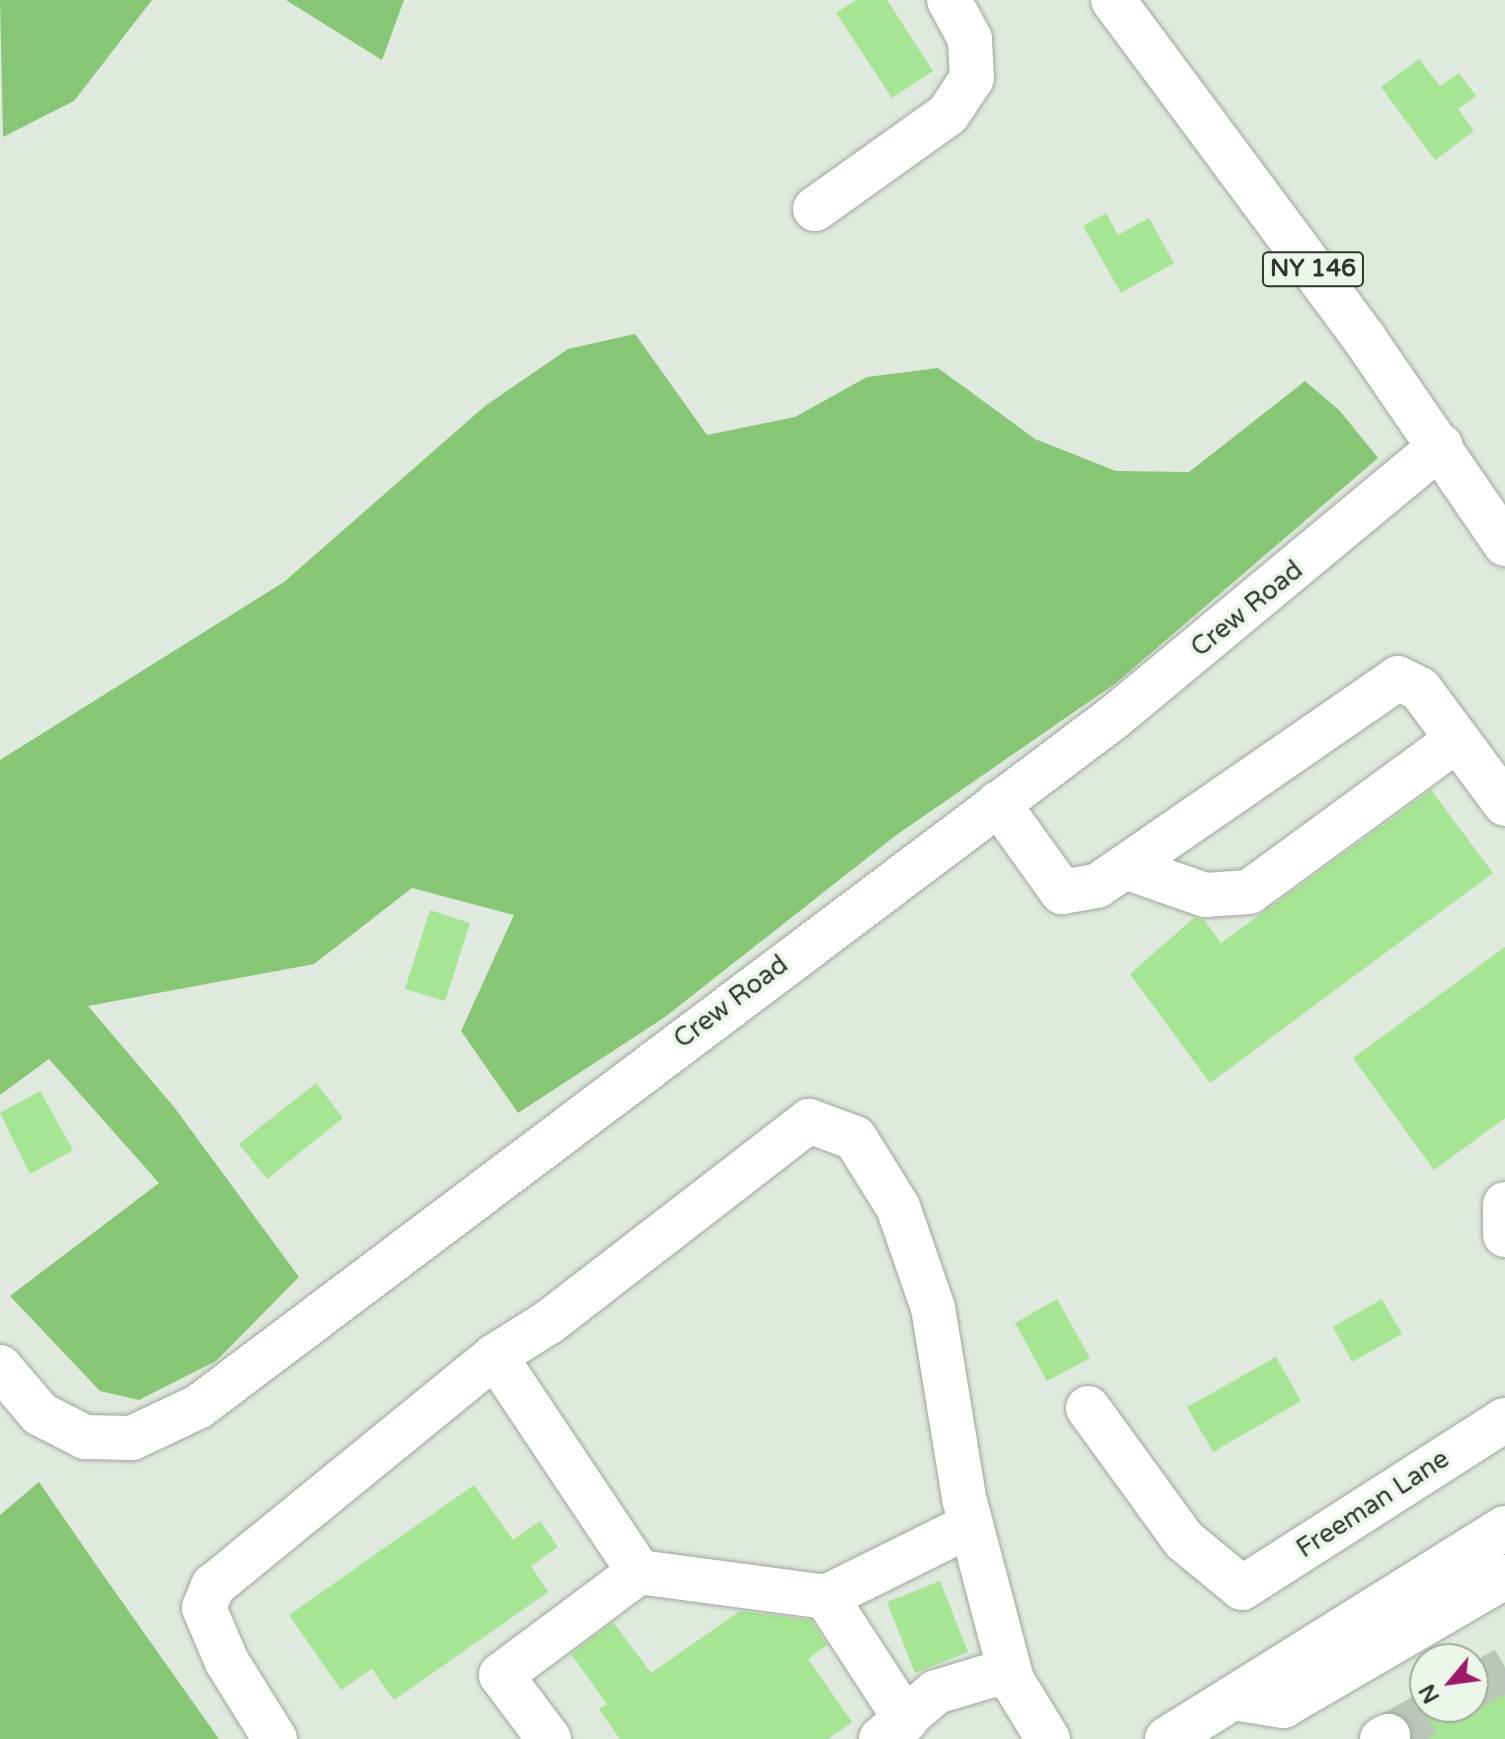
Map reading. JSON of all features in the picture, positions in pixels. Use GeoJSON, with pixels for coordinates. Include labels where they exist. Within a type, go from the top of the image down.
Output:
{"type":"FeatureCollection","features":[{"type":"Feature","properties":{"kind":"street"},"geometry":{"type":"LineString","coordinates":[[815,209],[948,114],[972,78],[970,39],[949,0]]}},
{"type":"Feature","properties":{"kind":"street","name":"NY 146"},"geometry":{"type":"LineString","coordinates":[[1113,0],[1441,446],[1505,544]]}},
{"type":"Feature","properties":{"kind":"street","name":"Crew Road"},"geometry":{"type":"LineString","coordinates":[[0,1367],[40,1414],[85,1437],[132,1438],[198,1407],[1113,718],[1441,446]]}},
{"type":"Feature","properties":{"kind":"street"},"geometry":{"type":"LineString","coordinates":[[998,803],[1062,892],[1097,886],[1398,678],[1420,689],[1505,804]]}},
{"type":"Feature","properties":{"kind":"street"},"geometry":{"type":"LineString","coordinates":[[1125,867],[1205,895],[1249,892],[1457,740]]}},
{"type":"Feature","properties":{"kind":"street"},"geometry":{"type":"LineString","coordinates":[[275,1739],[227,1662],[204,1608],[213,1586],[495,1356],[549,1322],[809,1121],[855,1138],[898,1207],[933,1308],[971,1525],[1012,1680],[1048,1739]]}},
{"type":"Feature","properties":{"kind":"street"},"geometry":{"type":"LineString","coordinates":[[1505,1204],[1505,1235]]}},
{"type":"Feature","properties":{"kind":"street"},"geometry":{"type":"LineString","coordinates":[[495,1356],[639,1572]]}},
{"type":"Feature","properties":{"kind":"street","name":"Freeman Lane"},"geometry":{"type":"LineString","coordinates":[[1088,1408],[1184,1540],[1242,1588],[1505,1420]]}},
{"type":"Feature","properties":{"kind":"street"},"geometry":{"type":"LineString","coordinates":[[549,1739],[501,1675],[639,1572],[826,1597],[971,1525]]}},
{"type":"Feature","properties":{"kind":"street"},"geometry":{"type":"LineString","coordinates":[[1167,1739],[1505,1528]]}},
{"type":"Feature","properties":{"kind":"street"},"geometry":{"type":"LineString","coordinates":[[1233,1698],[1283,1706],[1505,1577]]}},
{"type":"Feature","properties":{"kind":"street"},"geometry":{"type":"LineString","coordinates":[[826,1597],[894,1730],[936,1692],[974,1676],[1012,1680]]}},
{"type":"Feature","properties":{"kind":"green space"},"geometry":{"type":"Polygon","coordinates":[[[0,0],[152,0],[74,101],[3,137],[0,0]]]}},
{"type":"Feature","properties":{"kind":"green space"},"geometry":{"type":"Polygon","coordinates":[[[286,0],[404,0],[382,60],[286,0]]]}},
{"type":"Feature","properties":{"kind":"green space"},"geometry":{"type":"Polygon","coordinates":[[[635,334],[707,435],[795,417],[867,377],[938,368],[1035,439],[1116,471],[1189,472],[1305,381],[1340,411],[1378,458],[1116,683],[895,836],[665,1017],[518,1113],[461,1031],[514,915],[412,888],[314,964],[88,1006],[174,1107],[299,1277],[216,1361],[139,1400],[100,1391],[10,1296],[159,1183],[49,1059],[0,1095],[0,760],[284,582],[485,406],[568,349],[635,334]]]}},
{"type":"Feature","properties":{"kind":"green space"},"geometry":{"type":"Polygon","coordinates":[[[39,1482],[219,1739],[0,1739],[0,1515],[39,1482]]]}},
{"type":"Feature","properties":{"kind":"building"},"geometry":{"type":"Polygon","coordinates":[[[856,0],[887,0],[933,71],[892,98],[836,13],[856,0]]]}},
{"type":"Feature","properties":{"kind":"building"},"geometry":{"type":"Polygon","coordinates":[[[1419,59],[1440,86],[1459,73],[1476,96],[1458,109],[1474,131],[1435,160],[1381,87],[1419,59]]]}},
{"type":"Feature","properties":{"kind":"building"},"geometry":{"type":"Polygon","coordinates":[[[1106,213],[1118,235],[1149,218],[1174,263],[1121,293],[1083,226],[1106,213]]]}},
{"type":"Feature","properties":{"kind":"building"},"geometry":{"type":"Polygon","coordinates":[[[1431,790],[1493,873],[1210,1083],[1130,974],[1194,918],[1204,920],[1221,943],[1431,790]]]}},
{"type":"Feature","properties":{"kind":"building"},"geometry":{"type":"Polygon","coordinates":[[[430,910],[470,923],[445,1001],[405,989],[430,910]]]}},
{"type":"Feature","properties":{"kind":"building"},"geometry":{"type":"Polygon","coordinates":[[[1505,947],[1505,1118],[1434,1170],[1353,1058],[1505,947]]]}},
{"type":"Feature","properties":{"kind":"building"},"geometry":{"type":"Polygon","coordinates":[[[316,1083],[343,1118],[267,1179],[239,1144],[316,1083]]]}},
{"type":"Feature","properties":{"kind":"building"},"geometry":{"type":"Polygon","coordinates":[[[40,1091],[73,1150],[30,1174],[0,1113],[40,1091]]]}},
{"type":"Feature","properties":{"kind":"building"},"geometry":{"type":"Polygon","coordinates":[[[1057,1299],[1090,1358],[1047,1381],[1015,1323],[1057,1299]]]}},
{"type":"Feature","properties":{"kind":"building"},"geometry":{"type":"Polygon","coordinates":[[[1382,1299],[1402,1334],[1352,1362],[1333,1327],[1382,1299]]]}},
{"type":"Feature","properties":{"kind":"building"},"geometry":{"type":"Polygon","coordinates":[[[1276,1357],[1301,1401],[1213,1452],[1187,1407],[1276,1357]]]}},
{"type":"Feature","properties":{"kind":"building"},"geometry":{"type":"Polygon","coordinates":[[[474,1485],[513,1540],[540,1521],[558,1547],[531,1566],[548,1592],[394,1700],[372,1669],[341,1690],[289,1615],[474,1485]]]}},
{"type":"Feature","properties":{"kind":"building"},"geometry":{"type":"Polygon","coordinates":[[[940,1581],[968,1652],[915,1673],[887,1602],[940,1581]]]}},
{"type":"Feature","properties":{"kind":"building"},"geometry":{"type":"Polygon","coordinates":[[[740,1611],[811,1620],[827,1645],[808,1659],[852,1722],[828,1739],[620,1739],[599,1709],[607,1704],[571,1654],[613,1622],[651,1673],[740,1611]]]}},
{"type":"Feature","properties":{"kind":"building"},"geometry":{"type":"Polygon","coordinates":[[[1497,1653],[1505,1667],[1505,1739],[1413,1739],[1410,1724],[1395,1713],[1409,1705],[1409,1723],[1489,1723],[1489,1658],[1497,1653]]]}},
{"type":"Feature","properties":{"kind":"tunnel"},"geometry":{"type":"LineString","coordinates":[[1489,1678],[1505,1669]]}},
{"type":"Feature","properties":{"kind":"tunnel"},"geometry":{"type":"LineString","coordinates":[[1388,1736],[1410,1723]]}}]}
